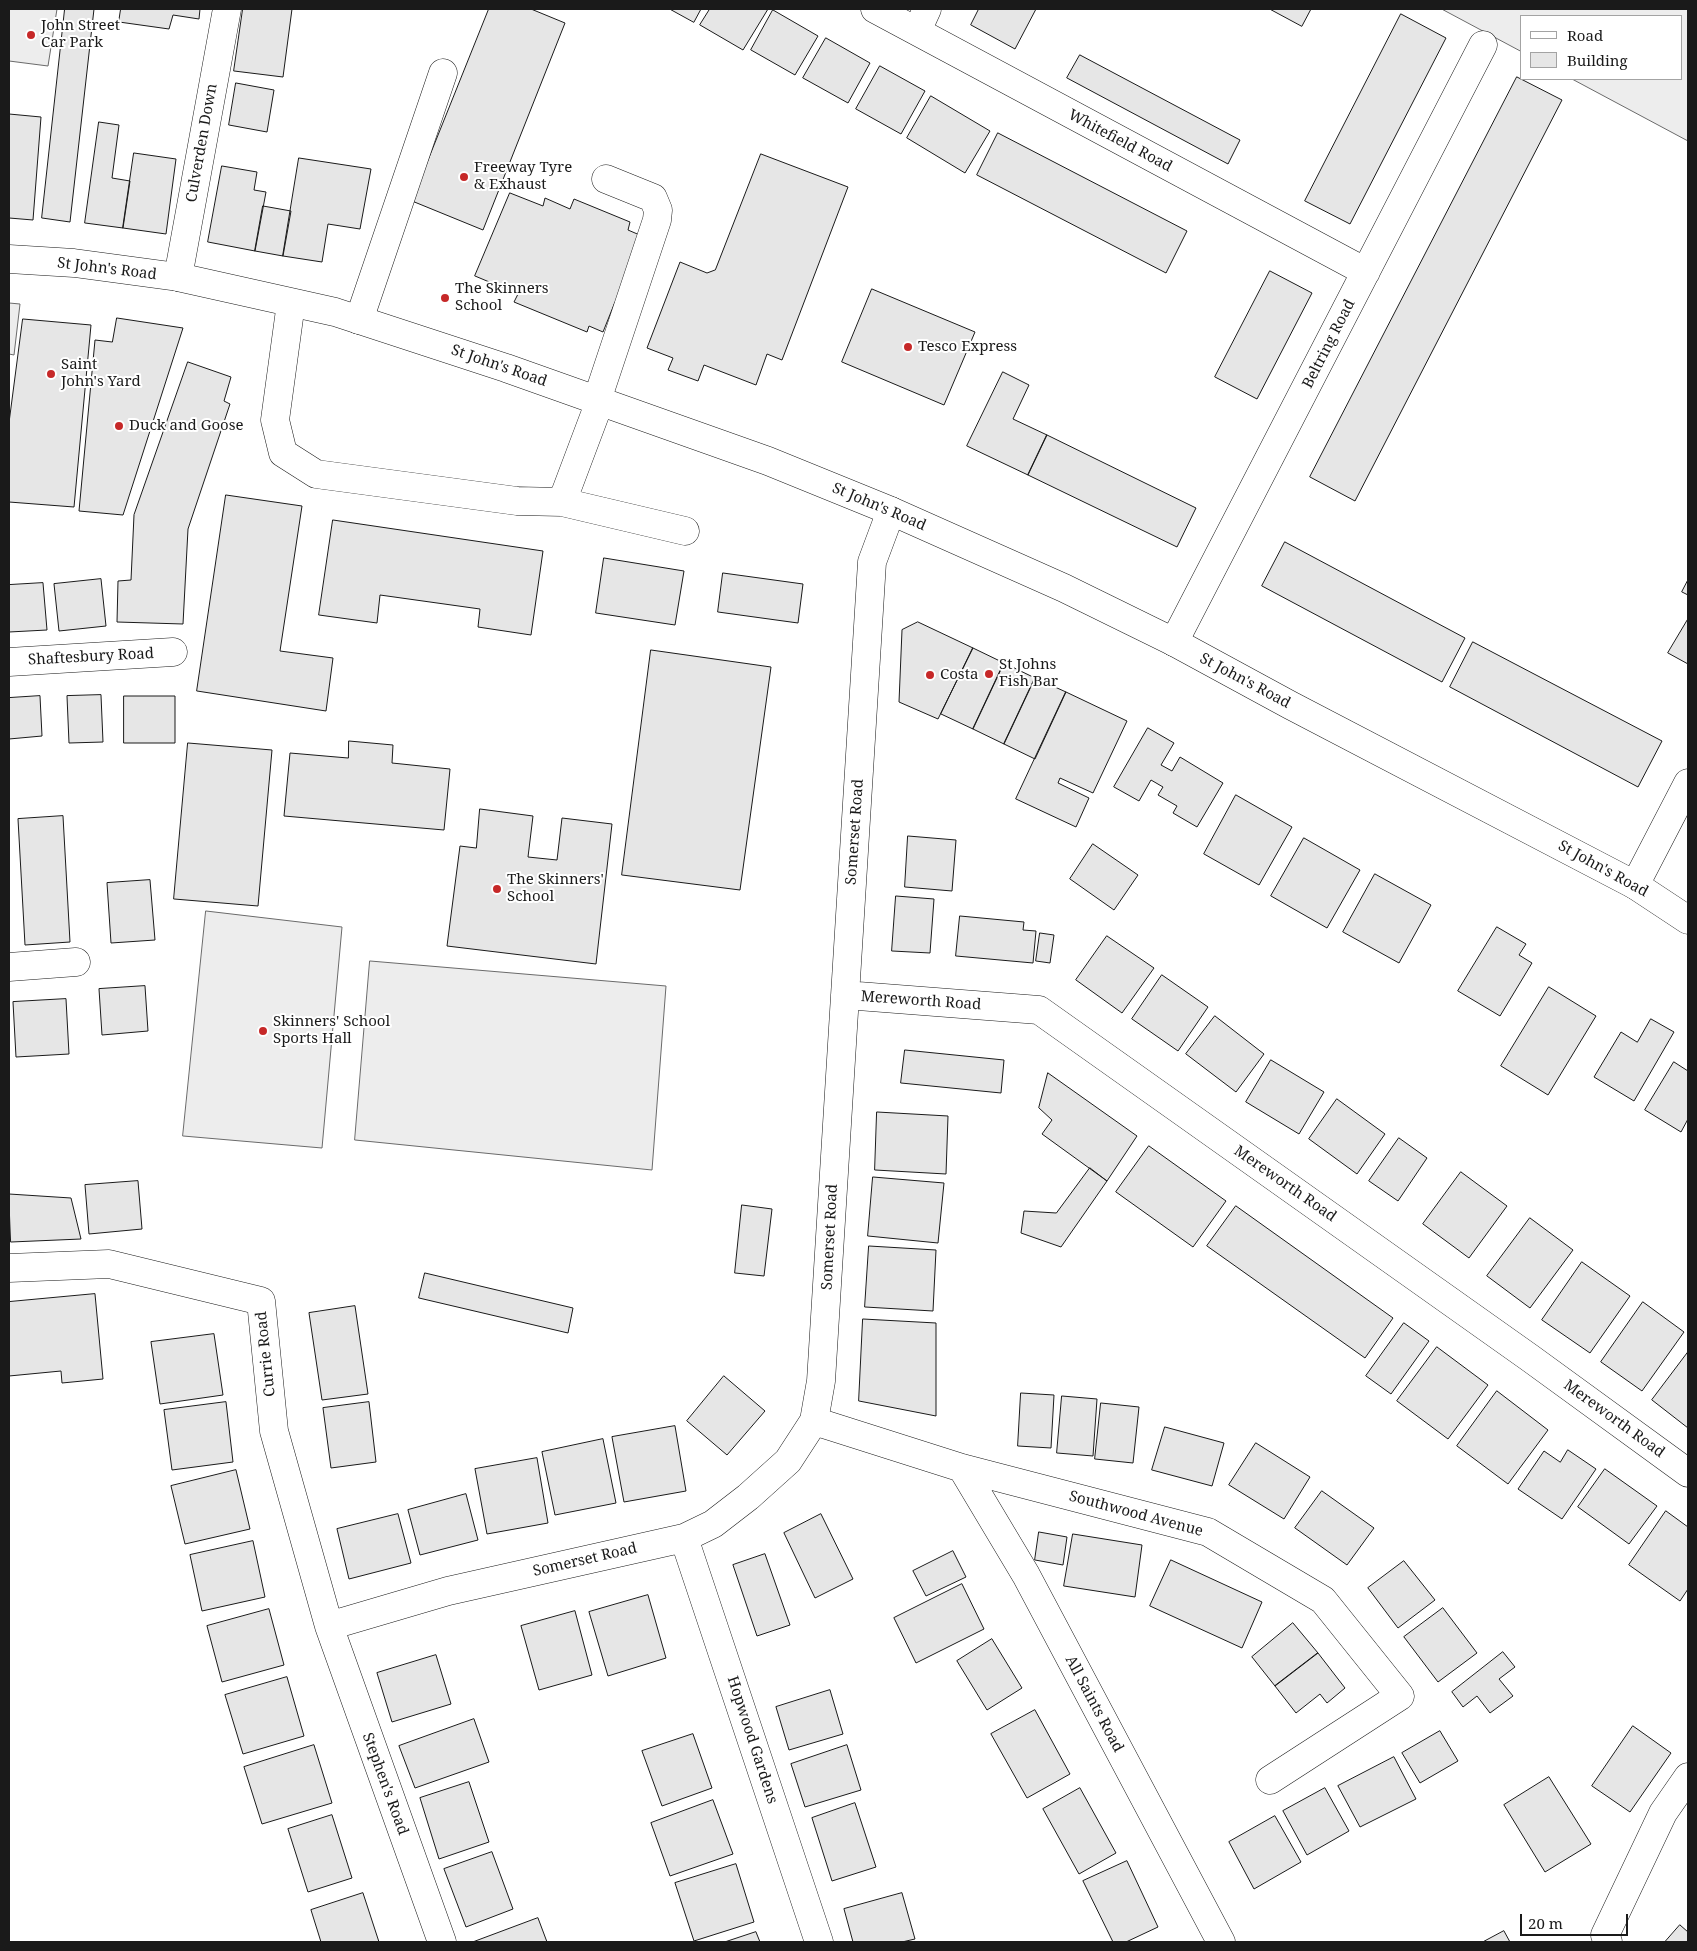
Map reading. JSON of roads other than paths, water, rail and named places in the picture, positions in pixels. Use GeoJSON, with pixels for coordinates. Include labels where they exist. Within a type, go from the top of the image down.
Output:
{"type":"FeatureCollection","features":[{"type":"Feature","properties":{"kind":"main road","name":"Culverden Down"},"geometry":{"type":"LineString","coordinates":[[178,277],[227,9]]}},
{"type":"Feature","properties":{"kind":"main road","name":"Whitefield Road"},"geometry":{"type":"LineString","coordinates":[[876,9],[922,20],[1366,272]]}},
{"type":"Feature","properties":{"kind":"main road","name":"Beltring Road"},"geometry":{"type":"LineString","coordinates":[[1174,642],[1483,45]]}},
{"type":"Feature","properties":{"kind":"main road"},"geometry":{"type":"LineString","coordinates":[[359,320],[442,73]]}},
{"type":"Feature","properties":{"kind":"main road"},"geometry":{"type":"LineString","coordinates":[[562,502],[599,400],[657,220],[658,210],[653,198],[606,179]]}},
{"type":"Feature","properties":{"kind":"main road","name":"St John's Road"},"geometry":{"type":"LineString","coordinates":[[9,258],[74,263],[178,277],[335,312],[599,400],[768,461],[891,511],[1064,588],[1174,642],[1290,705],[1634,885],[1688,920]]}},
{"type":"Feature","properties":{"kind":"main road"},"geometry":{"type":"LineString","coordinates":[[291,302],[275,420],[283,453],[316,474],[517,501],[562,502],[685,532]]}},
{"type":"Feature","properties":{"kind":"main road","name":"Somerset Road"},"geometry":{"type":"LineString","coordinates":[[328,1626],[448,1591],[684,1538],[713,1524],[748,1497],[788,1461],[814,1421],[821,1381],[872,562],[891,511]]}},
{"type":"Feature","properties":{"kind":"main road","name":"Shaftesbury Road"},"geometry":{"type":"LineString","coordinates":[[9,662],[173,652]]}},
{"type":"Feature","properties":{"kind":"main road"},"geometry":{"type":"LineString","coordinates":[[1634,885],[1688,783]]}},
{"type":"Feature","properties":{"kind":"main road"},"geometry":{"type":"LineString","coordinates":[[9,966],[76,962]]}},
{"type":"Feature","properties":{"kind":"main road","name":"Mereworth Road"},"geometry":{"type":"LineString","coordinates":[[845,995],[1039,1010],[1530,1358],[1688,1473]]}},
{"type":"Feature","properties":{"kind":"main road","name":"Currie Road"},"geometry":{"type":"LineString","coordinates":[[9,1268],[109,1264],[260,1301],[274,1431],[328,1626]]}},
{"type":"Feature","properties":{"kind":"main road","name":"Southwood Avenue"},"geometry":{"type":"LineString","coordinates":[[814,1421],[962,1468],[1208,1532],[1323,1600],[1400,1696],[1270,1780]]}},
{"type":"Feature","properties":{"kind":"main road","name":"All Saints Road"},"geometry":{"type":"LineString","coordinates":[[962,1468],[1026,1575],[1221,1942]]}},
{"type":"Feature","properties":{"kind":"main road","name":"Hopwood Gardens"},"geometry":{"type":"LineString","coordinates":[[684,1538],[819,1942]]}},
{"type":"Feature","properties":{"kind":"main road","name":"Stephen's Road"},"geometry":{"type":"LineString","coordinates":[[328,1626],[442,1942]]}},
{"type":"Feature","properties":{"kind":"main road"},"geometry":{"type":"LineString","coordinates":[[1608,1942],[1605,1935],[1663,1813],[1688,1777]]}},
{"type":"Feature","properties":{"kind":"place","name":"John Street Car Park"},"geometry":{"type":"Point","coordinates":[31,35]}},
{"type":"Feature","properties":{"kind":"place","name":"Freeway Tyre & Exhaust"},"geometry":{"type":"Point","coordinates":[464,177]}},
{"type":"Feature","properties":{"kind":"place","name":"The Skinners School"},"geometry":{"type":"Point","coordinates":[445,298]}},
{"type":"Feature","properties":{"kind":"place","name":"Tesco Express"},"geometry":{"type":"Point","coordinates":[908,347]}},
{"type":"Feature","properties":{"kind":"place","name":"Saint John's Yard"},"geometry":{"type":"Point","coordinates":[51,374]}},
{"type":"Feature","properties":{"kind":"place","name":"Duck and Goose"},"geometry":{"type":"Point","coordinates":[119,426]}},
{"type":"Feature","properties":{"kind":"place","name":"St Johns Fish Bar"},"geometry":{"type":"Point","coordinates":[989,674]}},
{"type":"Feature","properties":{"kind":"place","name":"Costa"},"geometry":{"type":"Point","coordinates":[930,675]}},
{"type":"Feature","properties":{"kind":"place","name":"The Skinners' School"},"geometry":{"type":"Point","coordinates":[497,889]}},
{"type":"Feature","properties":{"kind":"place","name":"Skinners' School Sports Hall"},"geometry":{"type":"Point","coordinates":[263,1031]}}]}
